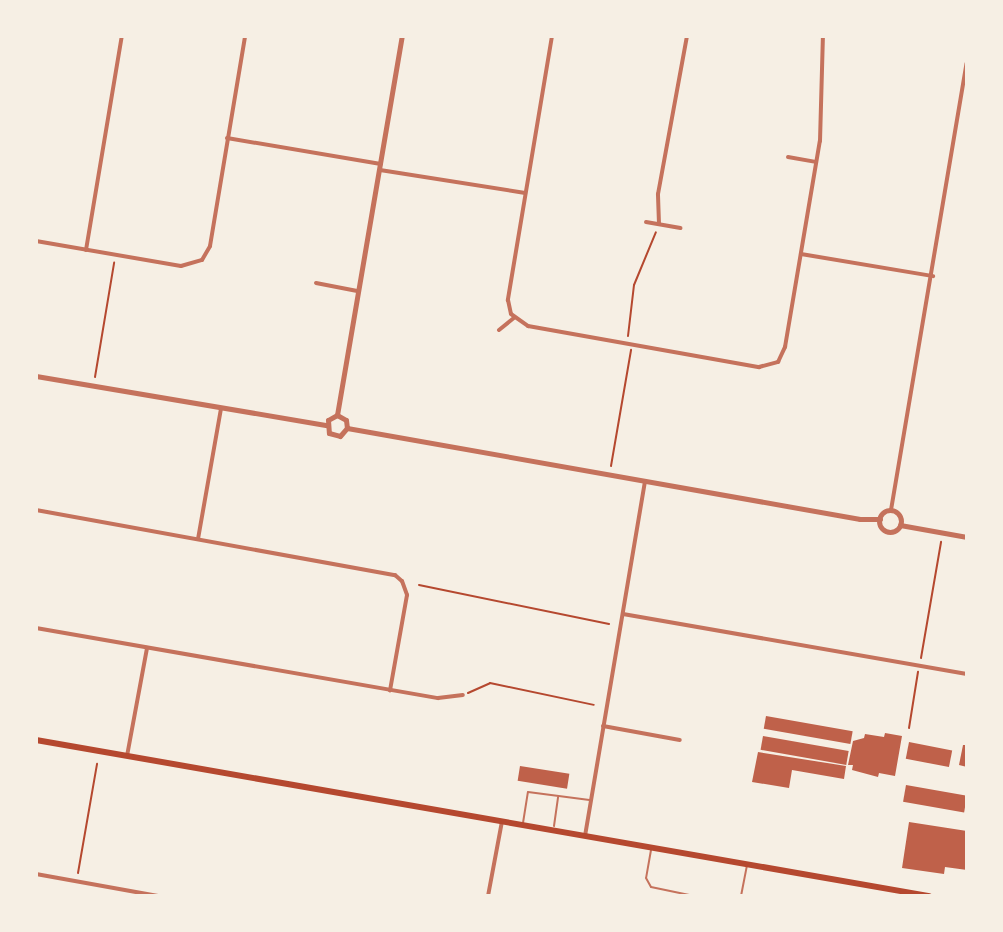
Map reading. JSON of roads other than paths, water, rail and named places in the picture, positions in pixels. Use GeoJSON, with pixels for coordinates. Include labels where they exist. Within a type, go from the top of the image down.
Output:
{"type":"FeatureCollection","features":[{"type":"Feature","properties":{"kind":"main road"},"geometry":{"type":"LineString","coordinates":[[36,740],[929,896]]}},
{"type":"Feature","properties":{"kind":"street"},"geometry":{"type":"LineString","coordinates":[[86,250],[122,36]]}},
{"type":"Feature","properties":{"kind":"street"},"geometry":{"type":"LineString","coordinates":[[36,241],[181,266],[200,262],[210,246],[245,36]]}},
{"type":"Feature","properties":{"kind":"street"},"geometry":{"type":"LineString","coordinates":[[327,425],[337,415],[402,36]]}},
{"type":"Feature","properties":{"kind":"street"},"geometry":{"type":"LineString","coordinates":[[552,36],[508,300],[514,318],[528,326],[759,367],[778,362],[785,347],[820,135],[823,36]]}},
{"type":"Feature","properties":{"kind":"street"},"geometry":{"type":"LineString","coordinates":[[659,224],[658,194],[687,36]]}},
{"type":"Feature","properties":{"kind":"street"},"geometry":{"type":"LineString","coordinates":[[891,510],[967,63]]}},
{"type":"Feature","properties":{"kind":"street"},"geometry":{"type":"LineString","coordinates":[[227,138],[525,193]]}},
{"type":"Feature","properties":{"kind":"street"},"geometry":{"type":"LineString","coordinates":[[788,157],[816,162]]}},
{"type":"Feature","properties":{"kind":"street"},"geometry":{"type":"LineString","coordinates":[[646,222],[680,228]]}},
{"type":"Feature","properties":{"kind":"street"},"geometry":{"type":"LineString","coordinates":[[800,254],[933,276]]}},
{"type":"Feature","properties":{"kind":"street"},"geometry":{"type":"LineString","coordinates":[[200,262],[206,270]]}},
{"type":"Feature","properties":{"kind":"street"},"geometry":{"type":"LineString","coordinates":[[316,283],[360,291]]}},
{"type":"Feature","properties":{"kind":"street"},"geometry":{"type":"LineString","coordinates":[[499,330],[514,318]]}},
{"type":"Feature","properties":{"kind":"street"},"geometry":{"type":"LineString","coordinates":[[36,376],[327,425],[335,436],[347,428],[860,519],[880,519]]}},
{"type":"Feature","properties":{"kind":"street"},"geometry":{"type":"LineString","coordinates":[[198,539],[221,409]]}},
{"type":"Feature","properties":{"kind":"street"},"geometry":{"type":"LineString","coordinates":[[337,415],[346,420],[347,428]]}},
{"type":"Feature","properties":{"kind":"street"},"geometry":{"type":"LineString","coordinates":[[585,836],[645,481]]}},
{"type":"Feature","properties":{"kind":"street"},"geometry":{"type":"LineString","coordinates":[[36,510],[389,573],[399,578],[406,589],[407,601],[390,690]]}},
{"type":"Feature","properties":{"kind":"street"},"geometry":{"type":"LineString","coordinates":[[891,510],[900,516],[900,525],[894,531],[887,531],[880,519],[884,512],[891,510]]}},
{"type":"Feature","properties":{"kind":"street"},"geometry":{"type":"LineString","coordinates":[[900,525],[967,537]]}},
{"type":"Feature","properties":{"kind":"street"},"geometry":{"type":"LineString","coordinates":[[622,613],[967,674]]}},
{"type":"Feature","properties":{"kind":"street"},"geometry":{"type":"LineString","coordinates":[[36,628],[438,698],[463,695]]}},
{"type":"Feature","properties":{"kind":"street"},"geometry":{"type":"LineString","coordinates":[[127,756],[147,648]]}},
{"type":"Feature","properties":{"kind":"street"},"geometry":{"type":"LineString","coordinates":[[603,726],[680,740]]}},
{"type":"Feature","properties":{"kind":"street"},"geometry":{"type":"LineString","coordinates":[[488,896],[502,821]]}},
{"type":"Feature","properties":{"kind":"street"},"geometry":{"type":"LineString","coordinates":[[36,874],[158,896]]}},
{"type":"Feature","properties":{"kind":"lane"},"geometry":{"type":"LineString","coordinates":[[522,825],[528,792],[591,800]]}},
{"type":"Feature","properties":{"kind":"lane"},"geometry":{"type":"LineString","coordinates":[[553,830],[559,796]]}},
{"type":"Feature","properties":{"kind":"lane"},"geometry":{"type":"LineString","coordinates":[[652,847],[646,878],[651,887],[694,896]]}},
{"type":"Feature","properties":{"kind":"lane"},"geometry":{"type":"LineString","coordinates":[[741,896],[747,864]]}}]}
